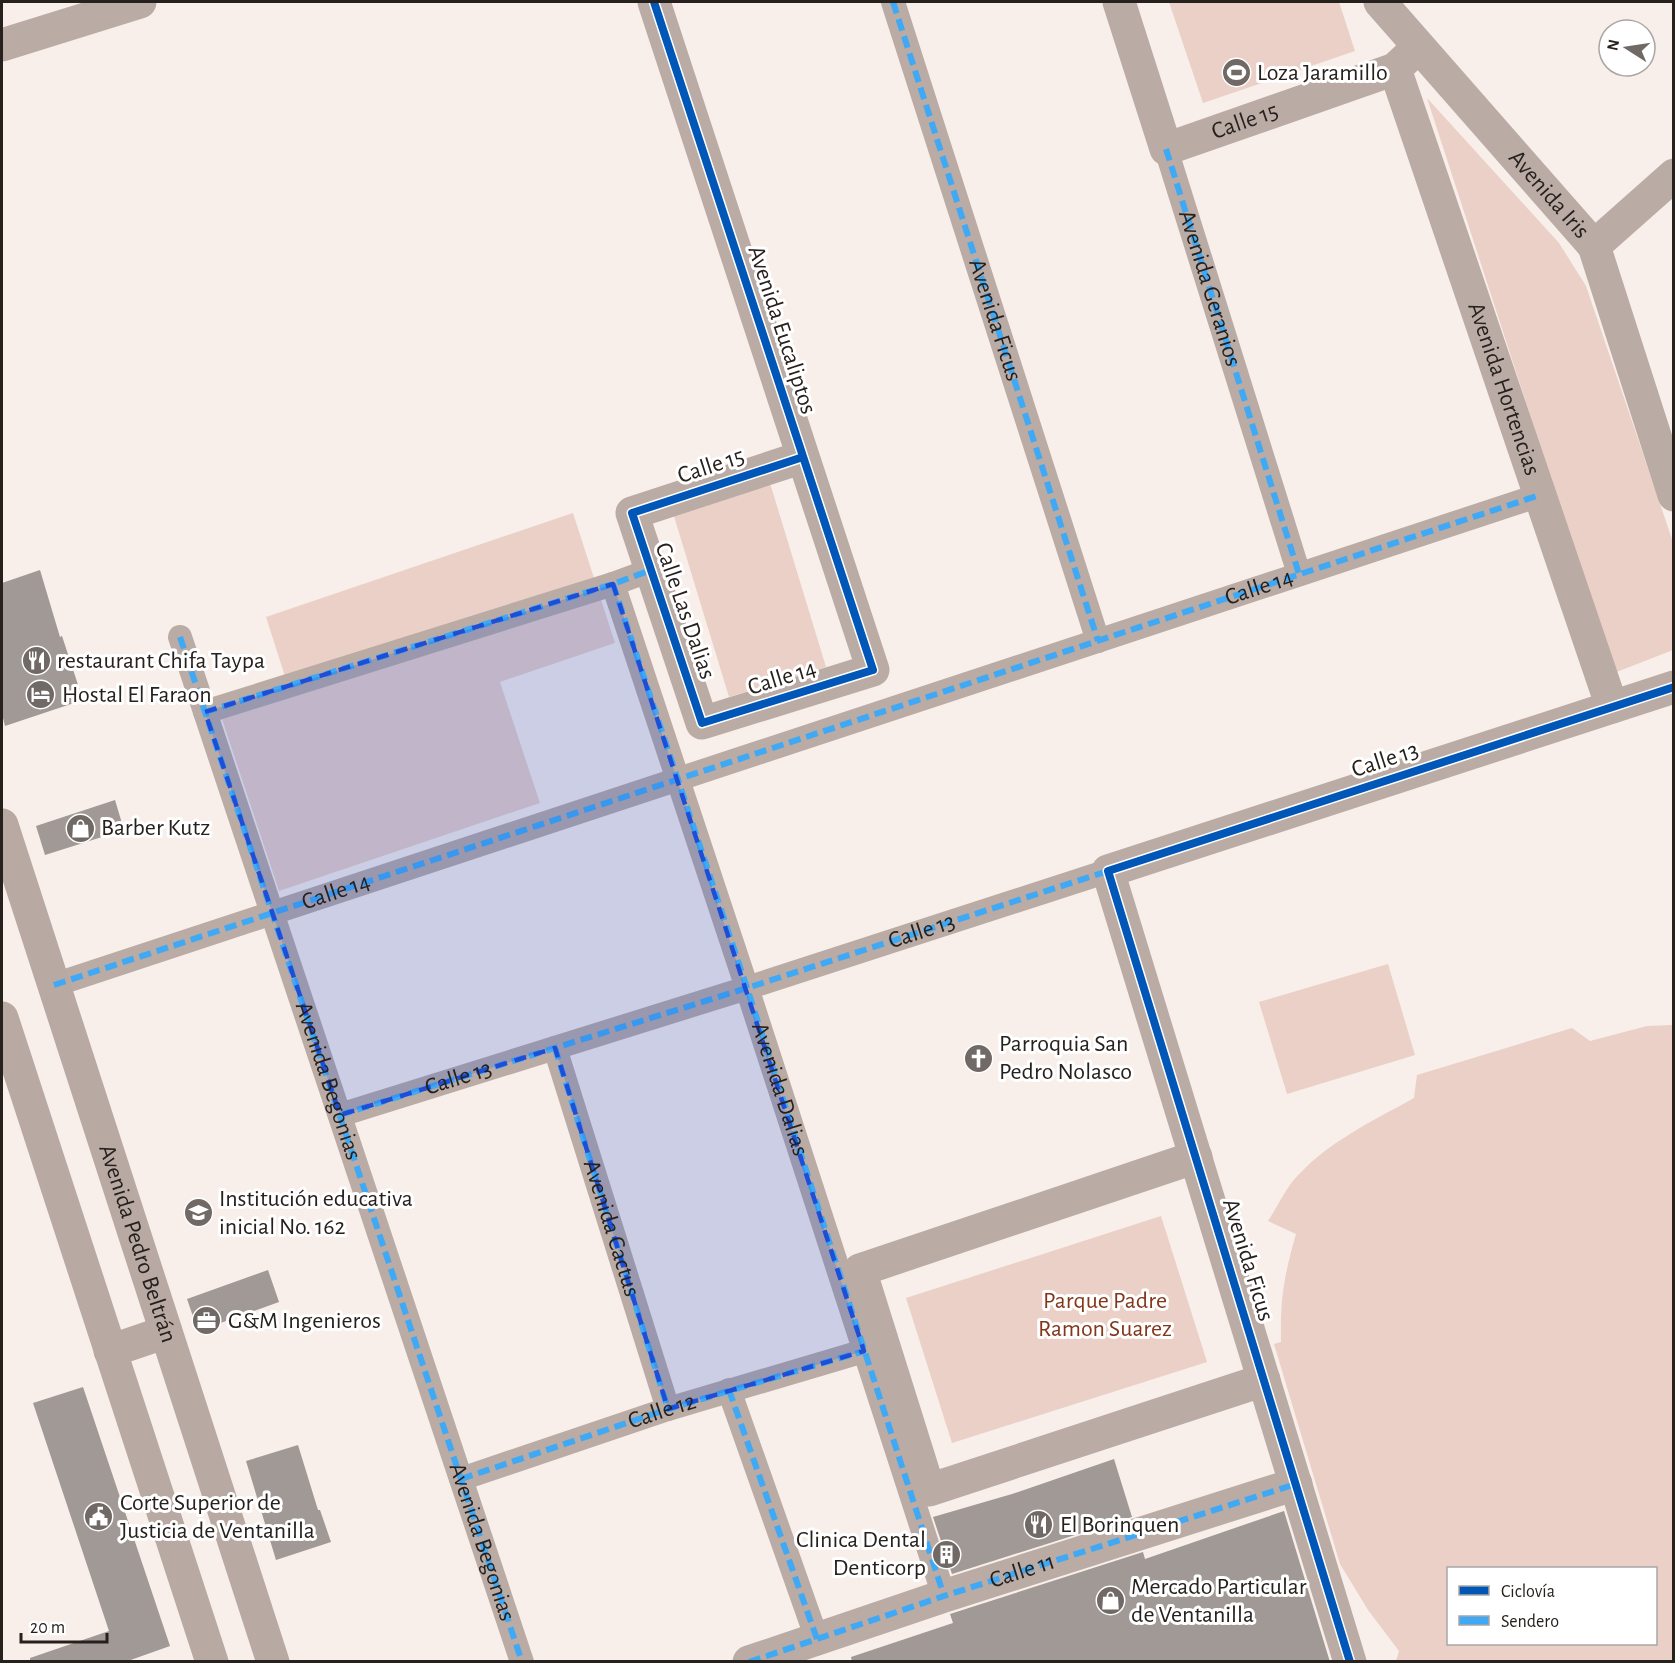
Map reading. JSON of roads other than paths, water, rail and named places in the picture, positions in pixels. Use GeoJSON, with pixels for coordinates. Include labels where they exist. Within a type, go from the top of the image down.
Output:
{"type":"FeatureCollection","features":[{"type":"Feature","properties":{"kind":"main road","name":"Avenida Pedro Beltrán"},"geometry":{"type":"LineString","coordinates":[[2,825],[273,1662]]}},
{"type":"Feature","properties":{"kind":"main road"},"geometry":{"type":"LineString","coordinates":[[2,1018],[212,1662]]}},
{"type":"Feature","properties":{"kind":"main road"},"geometry":{"type":"LineString","coordinates":[[110,1351],[166,1332]]}},
{"type":"Feature","properties":{"kind":"street"},"geometry":{"type":"LineString","coordinates":[[2,45],[140,2]]}},
{"type":"Feature","properties":{"kind":"street","name":"Avenida Eucaliptos"},"geometry":{"type":"LineString","coordinates":[[654,2],[873,670]]}},
{"type":"Feature","properties":{"kind":"street","name":"Avenida Ficus"},"geometry":{"type":"LineString","coordinates":[[893,2],[1098,641]]}},
{"type":"Feature","properties":{"kind":"street","name":"Avenida Geranios"},"geometry":{"type":"LineString","coordinates":[[1119,2],[1299,574]]}},
{"type":"Feature","properties":{"kind":"street","name":"Avenida Iris"},"geometry":{"type":"LineString","coordinates":[[1380,2],[1594,246],[1674,495]]}},
{"type":"Feature","properties":{"kind":"street","name":"Calle 15"},"geometry":{"type":"LineString","coordinates":[[1166,149],[1395,69],[1419,46]]}},
{"type":"Feature","properties":{"kind":"street","name":"Avenida Hortencias"},"geometry":{"type":"LineString","coordinates":[[1395,69],[1612,707]]}},
{"type":"Feature","properties":{"kind":"street"},"geometry":{"type":"LineString","coordinates":[[1594,246],[1674,175]]}},
{"type":"Feature","properties":{"kind":"street","name":"Calle 15"},"geometry":{"type":"LineString","coordinates":[[632,513],[803,457]]}},
{"type":"Feature","properties":{"kind":"street","name":"Calle 14"},"geometry":{"type":"LineString","coordinates":[[54,986],[1540,495]]}},
{"type":"Feature","properties":{"kind":"street","name":"Calle Las Dalias"},"geometry":{"type":"LineString","coordinates":[[632,513],[702,723]]}},
{"type":"Feature","properties":{"kind":"street"},"geometry":{"type":"LineString","coordinates":[[205,712],[613,584],[651,570]]}},
{"type":"Feature","properties":{"kind":"street","name":"Avenida Dalias"},"geometry":{"type":"LineString","coordinates":[[613,584],[944,1596]]}},
{"type":"Feature","properties":{"kind":"street","name":"Avenida Begonias"},"geometry":{"type":"LineString","coordinates":[[180,637],[522,1662]]}},
{"type":"Feature","properties":{"kind":"street","name":"Calle 14"},"geometry":{"type":"LineString","coordinates":[[702,723],[873,670]]}},
{"type":"Feature","properties":{"kind":"street","name":"Calle 13"},"geometry":{"type":"LineString","coordinates":[[340,1115],[747,988],[1674,687]]}},
{"type":"Feature","properties":{"kind":"street","name":"Avenida Ficus"},"geometry":{"type":"LineString","coordinates":[[1108,871],[1350,1662]]}},
{"type":"Feature","properties":{"kind":"street","name":"Avenida Cactus"},"geometry":{"type":"LineString","coordinates":[[555,1048],[668,1409]]}},
{"type":"Feature","properties":{"kind":"street"},"geometry":{"type":"LineString","coordinates":[[1196,1157],[860,1270],[929,1490],[1264,1380]]}},
{"type":"Feature","properties":{"kind":"street","name":"Calle 12"},"geometry":{"type":"LineString","coordinates":[[461,1479],[668,1409],[864,1352]]}},
{"type":"Feature","properties":{"kind":"street"},"geometry":{"type":"LineString","coordinates":[[729,1390],[818,1639]]}},
{"type":"Feature","properties":{"kind":"street","name":"Calle 11"},"geometry":{"type":"LineString","coordinates":[[749,1662],[944,1596],[1296,1484]]}},
{"type":"Feature","properties":{"kind":"place","name":"Loza Jaramillo"},"geometry":{"type":"Point","coordinates":[1236,73]}},
{"type":"Feature","properties":{"kind":"place","name":"restaurant Chifa Taypa"},"geometry":{"type":"Point","coordinates":[36,661]}},
{"type":"Feature","properties":{"kind":"place","name":"Hostal El Faraon"},"geometry":{"type":"Point","coordinates":[41,695]}},
{"type":"Feature","properties":{"kind":"place","name":"Barber Kutz"},"geometry":{"type":"Point","coordinates":[80,828]}},
{"type":"Feature","properties":{"kind":"place","name":"Parroquia San Pedro Nolasco"},"geometry":{"type":"Point","coordinates":[978,1058]}},
{"type":"Feature","properties":{"kind":"place","name":"Institución educativa inicial No. 162"},"geometry":{"type":"Point","coordinates":[198,1213]}},
{"type":"Feature","properties":{"kind":"place","name":"G&M Ingenieros"},"geometry":{"type":"Point","coordinates":[207,1321]}},
{"type":"Feature","properties":{"kind":"place","name":"Corte Superior de Justicia de Ventanilla"},"geometry":{"type":"Point","coordinates":[99,1517]}},
{"type":"Feature","properties":{"kind":"place","name":"El Borinquen"},"geometry":{"type":"Point","coordinates":[1039,1525]}},
{"type":"Feature","properties":{"kind":"place","name":"Clinica Dental Denticorp"},"geometry":{"type":"Point","coordinates":[947,1554]}},
{"type":"Feature","properties":{"kind":"place","name":"Mercado Particular de Ventanilla"},"geometry":{"type":"Point","coordinates":[1110,1601]}},
{"type":"Feature","properties":{"kind":"park label","name":"Parque Padre Ramon Suarez"},"geometry":{"type":"Point","coordinates":[1105,1315]}}]}
